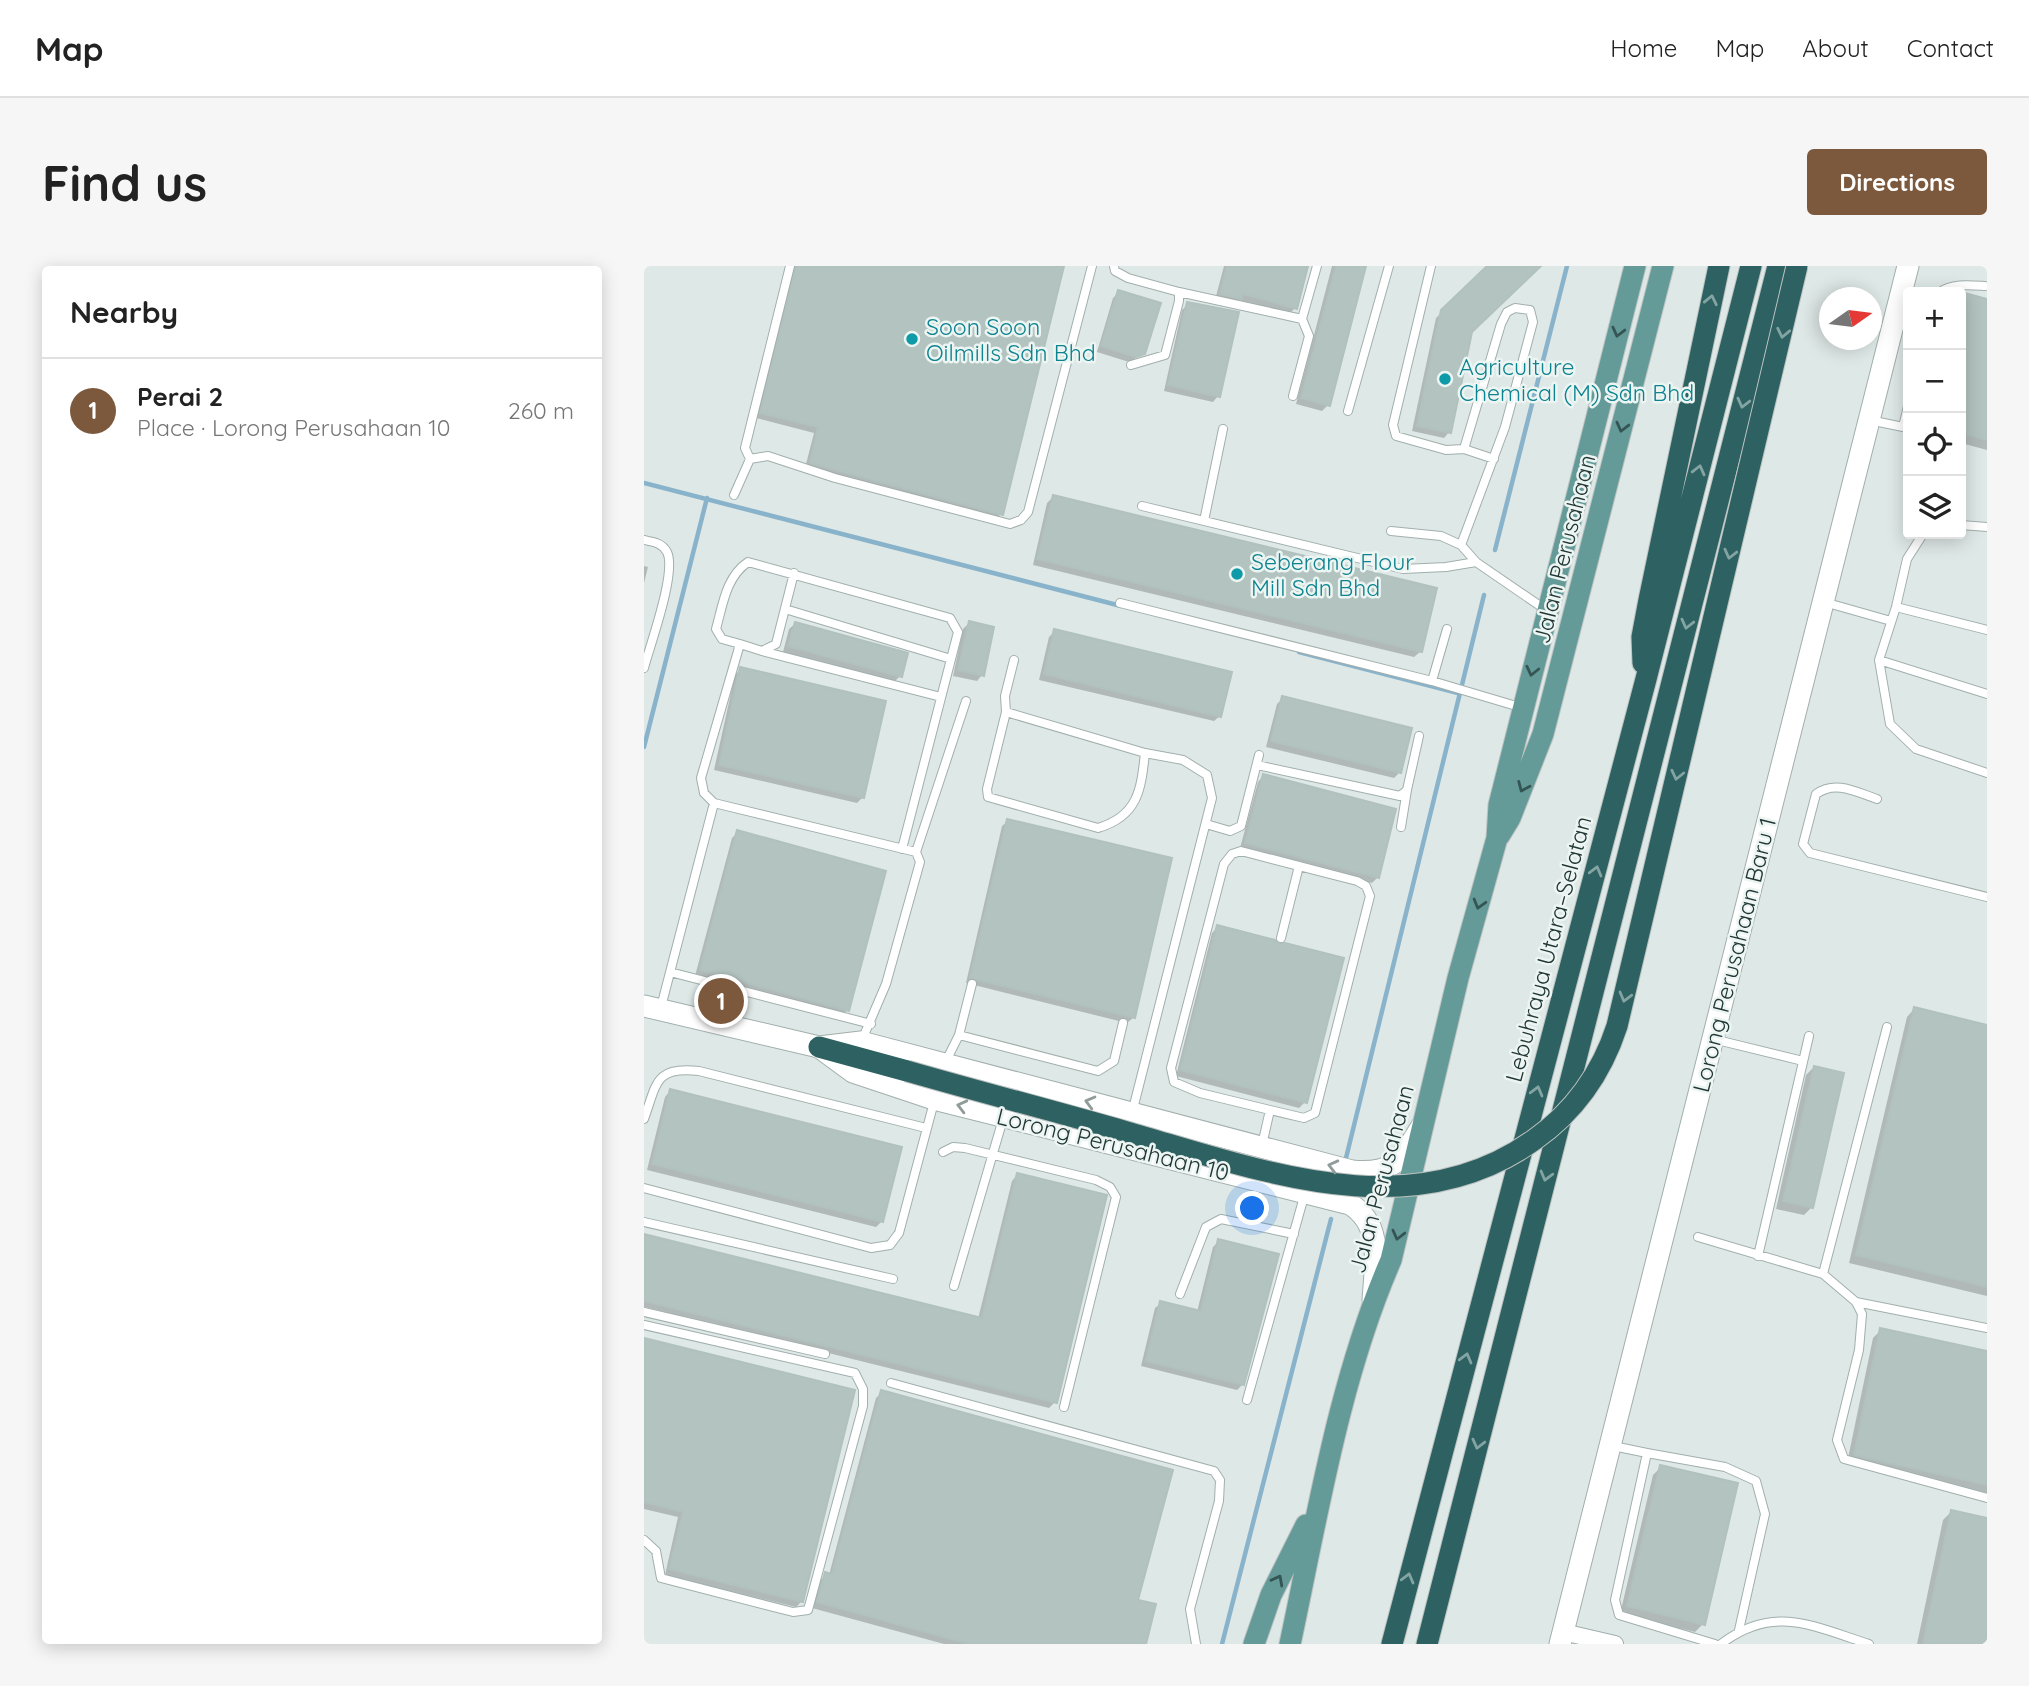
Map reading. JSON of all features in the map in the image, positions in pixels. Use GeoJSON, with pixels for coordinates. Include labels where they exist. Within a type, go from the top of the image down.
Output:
{"type":"FeatureCollection","features":[{"type":"Feature","properties":{"kind":"highway"},"geometry":{"type":"LineString","coordinates":[[1646,679],[1642,637],[1719,266]]}},
{"type":"Feature","properties":{"kind":"highway","name":"Lebuhraya Utara–Selatan"},"geometry":{"type":"LineString","coordinates":[[1392,1644],[1646,679],[1751,266]]}},
{"type":"Feature","properties":{"kind":"highway"},"geometry":{"type":"LineString","coordinates":[[1427,1644],[1778,266]]}},
{"type":"Feature","properties":{"kind":"highway"},"geometry":{"type":"LineString","coordinates":[[819,1047],[1266,1169],[1362,1187],[1408,1188],[1469,1175],[1510,1156],[1553,1125],[1580,1098],[1610,1047],[1617,1026],[1797,266]]}},
{"type":"Feature","properties":{"kind":"main road","name":"Jalan Perusahaan"},"geometry":{"type":"LineString","coordinates":[[1290,1644],[1321,1494],[1372,1303],[1391,1260],[1458,978],[1497,838],[1499,805],[1546,610],[1634,266]]}},
{"type":"Feature","properties":{"kind":"main road","name":"Jalan Perusahaan"},"geometry":{"type":"LineString","coordinates":[[1497,838],[1510,818],[1539,746],[1663,266]]}},
{"type":"Feature","properties":{"kind":"main road"},"geometry":{"type":"LineString","coordinates":[[1553,588],[1579,594]]}},
{"type":"Feature","properties":{"kind":"main road"},"geometry":{"type":"LineString","coordinates":[[1254,1644],[1271,1595],[1321,1494]]}},
{"type":"Feature","properties":{"kind":"main road","name":"Jalan Perusahaan"},"geometry":{"type":"LineString","coordinates":[[1278,1644],[1306,1574]]}},
{"type":"Feature","properties":{"kind":"street","name":"Lorong Perusahaan Baru 1"},"geometry":{"type":"LineString","coordinates":[[1561,1638],[1908,266]]}},
{"type":"Feature","properties":{"kind":"street","name":"Lorong Perusahaan 10"},"geometry":{"type":"LineString","coordinates":[[652,1008],[819,1047],[853,1072],[934,1099],[1350,1204],[1369,1220],[1375,1250],[1372,1303]]}},
{"type":"Feature","properties":{"kind":"street","name":"Lorong Perusahaan 10"},"geometry":{"type":"LineString","coordinates":[[819,1047],[866,1033],[944,1064],[1352,1171],[1376,1172],[1391,1168],[1401,1159],[1425,1121]]}},
{"type":"Feature","properties":{"kind":"street"},"geometry":{"type":"LineString","coordinates":[[1561,1638],[1615,1644]]}},
{"type":"Feature","properties":{"kind":"lane"},"geometry":{"type":"LineString","coordinates":[[750,459],[745,449],[790,266]]}},
{"type":"Feature","properties":{"kind":"lane"},"geometry":{"type":"LineString","coordinates":[[750,459],[768,456],[835,478],[1010,524],[1021,520],[1028,512],[1092,266]]}},
{"type":"Feature","properties":{"kind":"lane"},"geometry":{"type":"LineString","coordinates":[[1114,266],[1115,271],[1128,278],[1302,319]]}},
{"type":"Feature","properties":{"kind":"lane"},"geometry":{"type":"LineString","coordinates":[[1293,396],[1309,336],[1302,319],[1317,266]]}},
{"type":"Feature","properties":{"kind":"lane"},"geometry":{"type":"LineString","coordinates":[[1348,411],[1389,266]]}},
{"type":"Feature","properties":{"kind":"lane"},"geometry":{"type":"LineString","coordinates":[[1431,266],[1393,425],[1396,436],[1446,450],[1464,449],[1494,459]]}},
{"type":"Feature","properties":{"kind":"lane"},"geometry":{"type":"LineString","coordinates":[[1954,287],[1985,286]]}},
{"type":"Feature","properties":{"kind":"lane"},"geometry":{"type":"LineString","coordinates":[[1131,365],[1165,355],[1179,292]]}},
{"type":"Feature","properties":{"kind":"lane"},"geometry":{"type":"LineString","coordinates":[[1461,545],[1494,459],[1533,322],[1530,310],[1515,307],[1507,312],[1501,324],[1464,449]]}},
{"type":"Feature","properties":{"kind":"lane"},"geometry":{"type":"LineString","coordinates":[[1869,420],[1903,427]]}},
{"type":"Feature","properties":{"kind":"lane"},"geometry":{"type":"LineString","coordinates":[[1204,521],[1223,429]]}},
{"type":"Feature","properties":{"kind":"lane"},"geometry":{"type":"LineString","coordinates":[[734,495],[750,459]]}},
{"type":"Feature","properties":{"kind":"lane"},"geometry":{"type":"LineString","coordinates":[[1142,506],[1403,569],[1446,568],[1476,562]]}},
{"type":"Feature","properties":{"kind":"lane"},"geometry":{"type":"LineString","coordinates":[[1966,525],[1987,527]]}},
{"type":"Feature","properties":{"kind":"lane"},"geometry":{"type":"LineString","coordinates":[[1391,531],[1441,536],[1461,545],[1476,562],[1546,610]]}},
{"type":"Feature","properties":{"kind":"lane"},"geometry":{"type":"LineString","coordinates":[[1920,539],[1907,559],[1896,607],[1879,660],[1890,724],[1916,749],[1987,773]]}},
{"type":"Feature","properties":{"kind":"lane"},"geometry":{"type":"LineString","coordinates":[[644,540],[659,543],[668,553],[669,573],[644,668]]}},
{"type":"Feature","properties":{"kind":"lane"},"geometry":{"type":"LineString","coordinates":[[902,849],[958,632],[950,618],[748,562],[737,570],[716,629],[722,639],[941,697]]}},
{"type":"Feature","properties":{"kind":"lane"},"geometry":{"type":"LineString","coordinates":[[762,651],[776,644],[794,573]]}},
{"type":"Feature","properties":{"kind":"lane"},"geometry":{"type":"LineString","coordinates":[[1823,602],[1891,621]]}},
{"type":"Feature","properties":{"kind":"lane"},"geometry":{"type":"LineString","coordinates":[[1120,603],[1432,681],[1523,708]]}},
{"type":"Feature","properties":{"kind":"lane"},"geometry":{"type":"LineString","coordinates":[[1896,607],[1987,630]]}},
{"type":"Feature","properties":{"kind":"lane"},"geometry":{"type":"LineString","coordinates":[[785,609],[951,659]]}},
{"type":"Feature","properties":{"kind":"lane"},"geometry":{"type":"LineString","coordinates":[[1432,681],[1447,629]]}},
{"type":"Feature","properties":{"kind":"lane"},"geometry":{"type":"LineString","coordinates":[[740,644],[701,778],[704,793],[714,803],[916,852]]}},
{"type":"Feature","properties":{"kind":"lane"},"geometry":{"type":"LineString","coordinates":[[1014,660],[1005,696],[1006,712],[987,789],[988,797],[1098,828],[1113,823],[1131,811],[1142,778],[1145,753]]}},
{"type":"Feature","properties":{"kind":"lane"},"geometry":{"type":"LineString","coordinates":[[1879,660],[1987,694]]}},
{"type":"Feature","properties":{"kind":"lane"},"geometry":{"type":"LineString","coordinates":[[670,972],[866,1033],[887,984],[920,862],[916,852],[966,701]]}},
{"type":"Feature","properties":{"kind":"lane"},"geometry":{"type":"LineString","coordinates":[[1006,712],[1145,753],[1183,760],[1208,775],[1212,798],[1132,1113]]}},
{"type":"Feature","properties":{"kind":"lane"},"geometry":{"type":"LineString","coordinates":[[1401,827],[1406,790],[1419,736]]}},
{"type":"Feature","properties":{"kind":"lane"},"geometry":{"type":"LineString","coordinates":[[1206,824],[1230,831],[1241,826],[1259,755]]}},
{"type":"Feature","properties":{"kind":"lane"},"geometry":{"type":"LineString","coordinates":[[1257,765],[1400,796],[1406,790]]}},
{"type":"Feature","properties":{"kind":"lane"},"geometry":{"type":"LineString","coordinates":[[1877,799],[1836,785],[1825,788],[1816,794],[1803,844],[1810,853],[1987,897]]}},
{"type":"Feature","properties":{"kind":"lane"},"geometry":{"type":"LineString","coordinates":[[652,1008],[670,972],[714,803]]}},
{"type":"Feature","properties":{"kind":"lane"},"geometry":{"type":"LineString","coordinates":[[1241,851],[1363,883],[1370,896],[1315,1113],[1304,1118],[1270,1110],[1200,1093],[1174,1082],[1171,1068],[1224,864],[1232,854],[1241,851]]}},
{"type":"Feature","properties":{"kind":"lane"},"geometry":{"type":"LineString","coordinates":[[1281,938],[1299,866]]}},
{"type":"Feature","properties":{"kind":"lane"},"geometry":{"type":"LineString","coordinates":[[944,1064],[959,1035],[972,984]]}},
{"type":"Feature","properties":{"kind":"lane"},"geometry":{"type":"LineString","coordinates":[[959,1035],[1098,1071],[1114,1061],[1123,1023]]}},
{"type":"Feature","properties":{"kind":"lane"},"geometry":{"type":"LineString","coordinates":[[1823,1274],[1887,1027]]}},
{"type":"Feature","properties":{"kind":"lane"},"geometry":{"type":"LineString","coordinates":[[1758,1256],[1809,1036]]}},
{"type":"Feature","properties":{"kind":"lane"},"geometry":{"type":"LineString","coordinates":[[1713,1039],[1803,1061]]}},
{"type":"Feature","properties":{"kind":"lane"},"geometry":{"type":"LineString","coordinates":[[644,1119],[658,1079],[676,1068],[698,1070],[926,1128]]}},
{"type":"Feature","properties":{"kind":"lane"},"geometry":{"type":"LineString","coordinates":[[644,1188],[871,1248],[890,1245],[900,1233],[934,1099]]}},
{"type":"Feature","properties":{"kind":"lane"},"geometry":{"type":"LineString","coordinates":[[1261,1148],[1270,1110]]}},
{"type":"Feature","properties":{"kind":"lane"},"geometry":{"type":"LineString","coordinates":[[954,1286],[995,1155],[1004,1116]]}},
{"type":"Feature","properties":{"kind":"lane"},"geometry":{"type":"LineString","coordinates":[[943,1152],[953,1147],[1096,1181],[1110,1187],[1116,1197],[1065,1407]]}},
{"type":"Feature","properties":{"kind":"lane"},"geometry":{"type":"LineString","coordinates":[[1247,1400],[1305,1193]]}},
{"type":"Feature","properties":{"kind":"lane"},"geometry":{"type":"LineString","coordinates":[[1180,1294],[1206,1227],[1221,1219],[1294,1234]]}},
{"type":"Feature","properties":{"kind":"lane"},"geometry":{"type":"LineString","coordinates":[[644,1222],[893,1279]]}},
{"type":"Feature","properties":{"kind":"lane"},"geometry":{"type":"LineString","coordinates":[[1698,1237],[1823,1274],[1856,1302],[1862,1314],[1859,1350],[1837,1440],[1843,1459],[1987,1498]]}},
{"type":"Feature","properties":{"kind":"lane"},"geometry":{"type":"LineString","coordinates":[[1856,1302],[1987,1328]]}},
{"type":"Feature","properties":{"kind":"lane"},"geometry":{"type":"LineString","coordinates":[[644,1312],[825,1354]]}},
{"type":"Feature","properties":{"kind":"lane"},"geometry":{"type":"LineString","coordinates":[[644,1325],[855,1373],[863,1398],[808,1610],[793,1612],[662,1578],[656,1551],[644,1540]]}},
{"type":"Feature","properties":{"kind":"lane"},"geometry":{"type":"LineString","coordinates":[[891,1383],[1214,1471],[1220,1480],[1219,1501],[1190,1609],[1196,1644]]}},
{"type":"Feature","properties":{"kind":"lane"},"geometry":{"type":"LineString","coordinates":[[1610,1446],[1725,1467],[1756,1481],[1765,1514],[1739,1630]]}},
{"type":"Feature","properties":{"kind":"lane"},"geometry":{"type":"LineString","coordinates":[[1647,1452],[1615,1600],[1619,1615],[1715,1644]]}},
{"type":"Feature","properties":{"kind":"lane"},"geometry":{"type":"LineString","coordinates":[[1721,1644],[1739,1630],[1779,1619],[1869,1644]]}},
{"type":"Feature","properties":{"kind":"building","name":"Soon Soon Oilmills Sdn Bhd"},"geometry":{"type":"Polygon","coordinates":[[[796,266],[1064,266],[1003,515],[810,463],[818,427],[760,413],[796,266]]]}},
{"type":"Feature","properties":{"kind":"building"},"geometry":{"type":"Polygon","coordinates":[[[1227,266],[1308,266],[1297,309],[1243,294],[1242,299],[1220,294],[1227,266]]]}},
{"type":"Feature","properties":{"kind":"building"},"geometry":{"type":"Polygon","coordinates":[[[1336,266],[1366,266],[1330,406],[1301,398],[1336,266]]]}},
{"type":"Feature","properties":{"kind":"building","name":"Agriculture Chemical (M) Sdn Bhd"},"geometry":{"type":"Polygon","coordinates":[[[1487,266],[1541,266],[1472,332],[1451,433],[1417,426],[1441,310],[1487,266]]]}},
{"type":"Feature","properties":{"kind":"building"},"geometry":{"type":"Polygon","coordinates":[[[1118,290],[1161,303],[1145,354],[1136,357],[1101,346],[1118,290]]]}},
{"type":"Feature","properties":{"kind":"building"},"geometry":{"type":"Polygon","coordinates":[[[1966,293],[1987,299],[1987,440],[1966,434],[1966,293]]]}},
{"type":"Feature","properties":{"kind":"building"},"geometry":{"type":"Polygon","coordinates":[[[1187,302],[1239,312],[1220,397],[1168,385],[1187,302]]]}},
{"type":"Feature","properties":{"kind":"building","name":"Seberang Flour Mill Sdn Bhd"},"geometry":{"type":"Polygon","coordinates":[[[1053,495],[1437,588],[1422,652],[1037,559],[1053,495]]]}},
{"type":"Feature","properties":{"kind":"building"},"geometry":{"type":"Polygon","coordinates":[[[969,621],[994,627],[984,676],[958,670],[969,621]]]}},
{"type":"Feature","properties":{"kind":"building"},"geometry":{"type":"Polygon","coordinates":[[[795,622],[908,653],[902,677],[788,646],[795,622]]]}},
{"type":"Feature","properties":{"kind":"building"},"geometry":{"type":"Polygon","coordinates":[[[1054,629],[1232,672],[1221,717],[1044,674],[1054,629]]]}},
{"type":"Feature","properties":{"kind":"building"},"geometry":{"type":"Polygon","coordinates":[[[740,667],[886,701],[864,798],[719,765],[740,667]]]}},
{"type":"Feature","properties":{"kind":"building"},"geometry":{"type":"Polygon","coordinates":[[[1282,696],[1412,728],[1401,773],[1271,741],[1282,696]]]}},
{"type":"Feature","properties":{"kind":"building"},"geometry":{"type":"Polygon","coordinates":[[[1263,774],[1396,809],[1379,878],[1245,843],[1263,774]]]}},
{"type":"Feature","properties":{"kind":"building"},"geometry":{"type":"Polygon","coordinates":[[[1007,819],[1172,858],[1135,1018],[970,978],[1007,819]]]}},
{"type":"Feature","properties":{"kind":"building"},"geometry":{"type":"Polygon","coordinates":[[[737,830],[886,871],[849,1011],[700,970],[737,830]]]}},
{"type":"Feature","properties":{"kind":"building"},"geometry":{"type":"Polygon","coordinates":[[[1217,925],[1275,940],[1279,944],[1285,943],[1344,958],[1307,1103],[1180,1070],[1217,925]]]}},
{"type":"Feature","properties":{"kind":"building"},"geometry":{"type":"Polygon","coordinates":[[[1914,1007],[1987,1025],[1987,1287],[1856,1255],[1914,1007]]]}},
{"type":"Feature","properties":{"kind":"building"},"geometry":{"type":"Polygon","coordinates":[[[1814,1066],[1844,1073],[1813,1208],[1783,1201],[1814,1066]]]}},
{"type":"Feature","properties":{"kind":"building"},"geometry":{"type":"Polygon","coordinates":[[[670,1089],[902,1147],[883,1222],[652,1164],[670,1089]]]}},
{"type":"Feature","properties":{"kind":"building"},"geometry":{"type":"Polygon","coordinates":[[[1017,1173],[1107,1195],[1057,1403],[644,1301],[644,1234],[982,1318],[1017,1173]]]}},
{"type":"Feature","properties":{"kind":"building"},"geometry":{"type":"Polygon","coordinates":[[[1218,1239],[1279,1254],[1244,1385],[1146,1361],[1160,1301],[1201,1311],[1218,1239]]]}},
{"type":"Feature","properties":{"kind":"building"},"geometry":{"type":"Polygon","coordinates":[[[1880,1328],[1987,1351],[1987,1485],[1854,1455],[1880,1328]]]}},
{"type":"Feature","properties":{"kind":"building"},"geometry":{"type":"Polygon","coordinates":[[[644,1338],[855,1390],[803,1602],[669,1569],[683,1512],[644,1502],[644,1338]]]}},
{"type":"Feature","properties":{"kind":"building"},"geometry":{"type":"Polygon","coordinates":[[[881,1390],[1173,1470],[1138,1600],[1156,1604],[1146,1644],[969,1644],[817,1602],[825,1572],[832,1574],[881,1390]]]}},
{"type":"Feature","properties":{"kind":"building"},"geometry":{"type":"Polygon","coordinates":[[[1660,1465],[1738,1483],[1705,1625],[1627,1606],[1660,1465]]]}},
{"type":"Feature","properties":{"kind":"building"},"geometry":{"type":"Polygon","coordinates":[[[1951,1510],[1987,1518],[1987,1644],[1923,1644],[1951,1510]]]}},
{"type":"Feature","properties":{"kind":"waterway"},"geometry":{"type":"LineString","coordinates":[[1495,550],[1567,266]]}},
{"type":"Feature","properties":{"kind":"waterway"},"geometry":{"type":"LineString","coordinates":[[644,483],[1121,606]]}},
{"type":"Feature","properties":{"kind":"waterway"},"geometry":{"type":"LineString","coordinates":[[644,747],[707,498]]}},
{"type":"Feature","properties":{"kind":"waterway"},"geometry":{"type":"LineString","coordinates":[[1346,1158],[1484,595]]}},
{"type":"Feature","properties":{"kind":"waterway"},"geometry":{"type":"LineString","coordinates":[[1299,652],[1458,693]]}},
{"type":"Feature","properties":{"kind":"waterway"},"geometry":{"type":"LineString","coordinates":[[1222,1644],[1331,1219]]}},
{"type":"Feature","properties":{"kind":"place","name":"Soon Soon Oilmills Sdn Bhd"},"geometry":{"type":"Point","coordinates":[912,339]}},
{"type":"Feature","properties":{"kind":"place","name":"Agriculture Chemical (M) Sdn Bhd"},"geometry":{"type":"Point","coordinates":[1445,379]}},
{"type":"Feature","properties":{"kind":"place","name":"Seberang Flour Mill Sdn Bhd"},"geometry":{"type":"Point","coordinates":[1237,574]}},
{"type":"Feature","properties":{"kind":"place","name":"Perai 2"},"geometry":{"type":"Point","coordinates":[721,1001]}}]}
